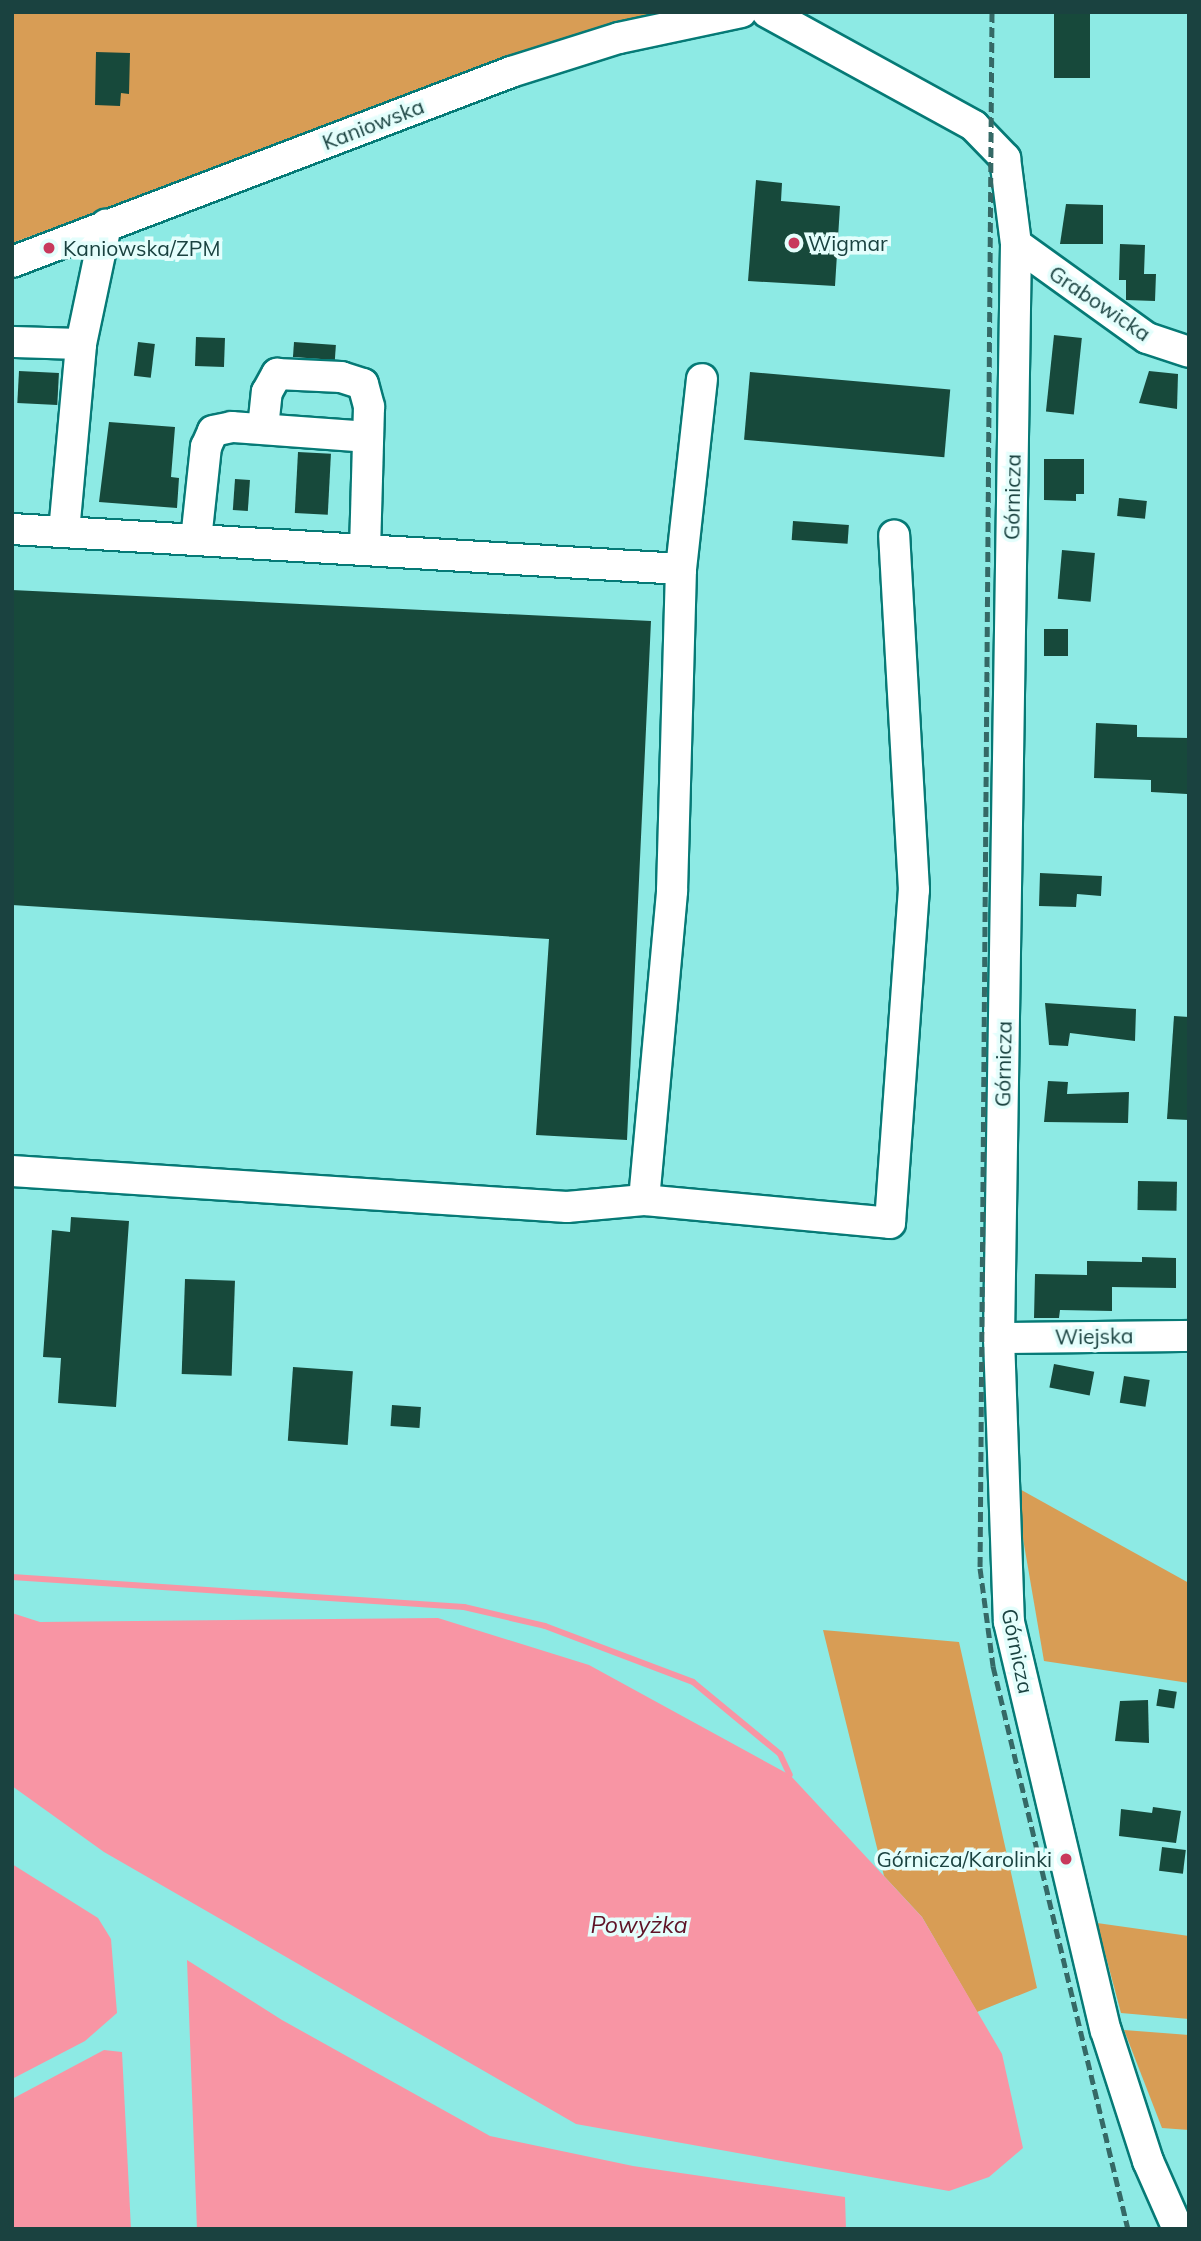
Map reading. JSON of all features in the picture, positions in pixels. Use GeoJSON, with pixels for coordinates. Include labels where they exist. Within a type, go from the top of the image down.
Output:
{"type":"FeatureCollection","features":[{"type":"Feature","properties":{"kind":"street","name":"Kaniowska"},"geometry":{"type":"LineString","coordinates":[[12,262],[511,72],[619,38],[741,12]]}},
{"type":"Feature","properties":{"kind":"street","name":"Górnicza"},"geometry":{"type":"LineString","coordinates":[[767,12],[974,126],[1005,158],[1016,244],[999,1338],[1009,1622],[1106,2031],[1148,2161],[1178,2229]]}},
{"type":"Feature","properties":{"kind":"street"},"geometry":{"type":"LineString","coordinates":[[64,532],[81,344],[106,225]]}},
{"type":"Feature","properties":{"kind":"street","name":"Grabowicka"},"geometry":{"type":"LineString","coordinates":[[1016,244],[1147,338],[1189,352]]}},
{"type":"Feature","properties":{"kind":"street"},"geometry":{"type":"LineString","coordinates":[[12,342],[81,344]]}},
{"type":"Feature","properties":{"kind":"street"},"geometry":{"type":"LineString","coordinates":[[263,428],[267,391],[276,374],[341,377],[363,384],[368,436],[365,550]]}},
{"type":"Feature","properties":{"kind":"street"},"geometry":{"type":"LineString","coordinates":[[644,1200],[672,891],[681,569],[702,379]]}},
{"type":"Feature","properties":{"kind":"street"},"geometry":{"type":"LineString","coordinates":[[196,540],[206,447],[213,431],[263,428],[368,436]]}},
{"type":"Feature","properties":{"kind":"street"},"geometry":{"type":"LineString","coordinates":[[12,529],[681,569]]}},
{"type":"Feature","properties":{"kind":"street"},"geometry":{"type":"LineString","coordinates":[[12,1171],[567,1206],[644,1200],[890,1223],[914,890],[894,536]]}},
{"type":"Feature","properties":{"kind":"street","name":"Wiejska"},"geometry":{"type":"LineString","coordinates":[[999,1338],[1189,1336]]}},
{"type":"Feature","properties":{"kind":"shaded area"},"geometry":{"type":"Polygon","coordinates":[[[12,12],[691,12],[605,25],[12,243],[12,12]]]}},
{"type":"Feature","properties":{"kind":"shaded area"},"geometry":{"type":"Polygon","coordinates":[[[1014,1486],[1189,1583],[1189,1683],[1044,1661],[1014,1486]]]}},
{"type":"Feature","properties":{"kind":"shaded area"},"geometry":{"type":"Polygon","coordinates":[[[823,1630],[959,1642],[1037,1988],[977,2012],[922,1917],[884,1876],[823,1630]]]}},
{"type":"Feature","properties":{"kind":"shaded area"},"geometry":{"type":"Polygon","coordinates":[[[1097,1923],[1189,1936],[1189,2019],[1121,2013],[1097,1923]]]}},
{"type":"Feature","properties":{"kind":"shaded area"},"geometry":{"type":"Polygon","coordinates":[[[1124,2030],[1189,2035],[1189,2130],[1162,2128],[1124,2030]]]}},
{"type":"Feature","properties":{"kind":"water","name":"Powyżka"},"geometry":{"type":"Polygon","coordinates":[[[12,1613],[40,1622],[438,1618],[589,1665],[790,1775],[922,1917],[1002,2054],[1023,2148],[989,2177],[949,2191],[576,2124],[104,1852],[12,1786],[12,1613]]]}},
{"type":"Feature","properties":{"kind":"water"},"geometry":{"type":"Polygon","coordinates":[[[12,1864],[98,1918],[111,1939],[117,2013],[85,2041],[12,2079],[12,1864]]]}},
{"type":"Feature","properties":{"kind":"water"},"geometry":{"type":"Polygon","coordinates":[[[187,1960],[282,2020],[490,2136],[633,2166],[845,2197],[846,2229],[197,2229],[187,1960]]]}},
{"type":"Feature","properties":{"kind":"water"},"geometry":{"type":"Polygon","coordinates":[[[104,2050],[122,2052],[131,2229],[12,2229],[12,2099],[104,2050]]]}},
{"type":"Feature","properties":{"kind":"building"},"geometry":{"type":"Polygon","coordinates":[[[1054,12],[1090,12],[1090,78],[1054,78],[1054,12]]]}},
{"type":"Feature","properties":{"kind":"building"},"geometry":{"type":"Polygon","coordinates":[[[96,52],[130,53],[129,94],[121,93],[120,106],[95,105],[96,52]]]}},
{"type":"Feature","properties":{"kind":"building","name":"Wigmar"},"geometry":{"type":"Polygon","coordinates":[[[756,180],[782,183],[781,201],[840,206],[835,286],[748,281],[756,180]]]}},
{"type":"Feature","properties":{"kind":"building"},"geometry":{"type":"Polygon","coordinates":[[[1066,204],[1103,205],[1103,244],[1060,244],[1066,204]]]}},
{"type":"Feature","properties":{"kind":"building"},"geometry":{"type":"Polygon","coordinates":[[[1120,244],[1145,245],[1144,274],[1156,274],[1155,301],[1126,300],[1126,280],[1119,280],[1120,244]]]}},
{"type":"Feature","properties":{"kind":"building"},"geometry":{"type":"Polygon","coordinates":[[[1054,335],[1082,338],[1074,415],[1046,412],[1054,335]]]}},
{"type":"Feature","properties":{"kind":"building"},"geometry":{"type":"Polygon","coordinates":[[[196,337],[225,338],[224,367],[195,366],[196,337]]]}},
{"type":"Feature","properties":{"kind":"building"},"geometry":{"type":"Polygon","coordinates":[[[138,342],[155,344],[151,378],[134,376],[138,342]]]}},
{"type":"Feature","properties":{"kind":"building"},"geometry":{"type":"Polygon","coordinates":[[[294,342],[336,345],[335,360],[293,357],[294,342]]]}},
{"type":"Feature","properties":{"kind":"building"},"geometry":{"type":"Polygon","coordinates":[[[19,371],[59,373],[57,405],[17,403],[19,371]]]}},
{"type":"Feature","properties":{"kind":"building"},"geometry":{"type":"Polygon","coordinates":[[[1149,371],[1178,374],[1177,409],[1139,403],[1149,371]]]}},
{"type":"Feature","properties":{"kind":"building"},"geometry":{"type":"Polygon","coordinates":[[[750,372],[950,390],[944,457],[744,440],[750,372]]]}},
{"type":"Feature","properties":{"kind":"building"},"geometry":{"type":"Polygon","coordinates":[[[109,422],[175,427],[171,477],[179,478],[177,508],[99,502],[109,422]]]}},
{"type":"Feature","properties":{"kind":"building"},"geometry":{"type":"Polygon","coordinates":[[[298,452],[331,454],[328,515],[295,513],[298,452]]]}},
{"type":"Feature","properties":{"kind":"building"},"geometry":{"type":"Polygon","coordinates":[[[1044,459],[1084,459],[1084,494],[1076,494],[1076,501],[1044,500],[1044,459]]]}},
{"type":"Feature","properties":{"kind":"building"},"geometry":{"type":"Polygon","coordinates":[[[235,479],[250,480],[248,511],[233,510],[235,479]]]}},
{"type":"Feature","properties":{"kind":"building"},"geometry":{"type":"Polygon","coordinates":[[[1119,498],[1147,501],[1145,519],[1117,516],[1119,498]]]}},
{"type":"Feature","properties":{"kind":"building"},"geometry":{"type":"Polygon","coordinates":[[[793,521],[849,525],[848,544],[792,540],[793,521]]]}},
{"type":"Feature","properties":{"kind":"building"},"geometry":{"type":"Polygon","coordinates":[[[1062,550],[1095,553],[1091,602],[1058,599],[1062,550]]]}},
{"type":"Feature","properties":{"kind":"building"},"geometry":{"type":"Polygon","coordinates":[[[12,590],[651,621],[627,1140],[536,1135],[549,939],[12,905],[12,590]]]}},
{"type":"Feature","properties":{"kind":"building"},"geometry":{"type":"Polygon","coordinates":[[[1044,629],[1068,629],[1068,656],[1044,656],[1044,629]]]}},
{"type":"Feature","properties":{"kind":"building"},"geometry":{"type":"Polygon","coordinates":[[[1096,723],[1137,725],[1137,737],[1189,738],[1187,794],[1151,792],[1151,780],[1094,778],[1096,723]]]}},
{"type":"Feature","properties":{"kind":"building"},"geometry":{"type":"Polygon","coordinates":[[[1040,873],[1102,876],[1101,896],[1077,894],[1076,907],[1039,906],[1040,873]]]}},
{"type":"Feature","properties":{"kind":"building"},"geometry":{"type":"Polygon","coordinates":[[[1045,1003],[1136,1009],[1135,1041],[1070,1033],[1068,1046],[1049,1045],[1045,1003]]]}},
{"type":"Feature","properties":{"kind":"building"},"geometry":{"type":"Polygon","coordinates":[[[1174,1016],[1189,1017],[1189,1120],[1167,1119],[1174,1016]]]}},
{"type":"Feature","properties":{"kind":"building"},"geometry":{"type":"Polygon","coordinates":[[[1048,1081],[1068,1082],[1067,1094],[1129,1092],[1128,1123],[1044,1122],[1048,1081]]]}},
{"type":"Feature","properties":{"kind":"building"},"geometry":{"type":"Polygon","coordinates":[[[1138,1181],[1177,1182],[1176,1211],[1137,1210],[1138,1181]]]}},
{"type":"Feature","properties":{"kind":"building"},"geometry":{"type":"Polygon","coordinates":[[[71,1217],[129,1221],[116,1407],[58,1403],[61,1358],[43,1357],[52,1230],[70,1232],[71,1217]]]}},
{"type":"Feature","properties":{"kind":"building"},"geometry":{"type":"Polygon","coordinates":[[[1142,1257],[1176,1258],[1176,1288],[1112,1287],[1112,1311],[1060,1310],[1059,1318],[1034,1318],[1035,1274],[1087,1275],[1087,1261],[1142,1262],[1142,1257]]]}},
{"type":"Feature","properties":{"kind":"building"},"geometry":{"type":"Polygon","coordinates":[[[185,1279],[235,1281],[232,1376],[182,1374],[185,1279]]]}},
{"type":"Feature","properties":{"kind":"building"},"geometry":{"type":"Polygon","coordinates":[[[1054,1364],[1094,1372],[1090,1395],[1049,1388],[1054,1364]]]}},
{"type":"Feature","properties":{"kind":"building"},"geometry":{"type":"Polygon","coordinates":[[[293,1367],[353,1371],[348,1445],[288,1441],[293,1367]]]}},
{"type":"Feature","properties":{"kind":"building"},"geometry":{"type":"Polygon","coordinates":[[[1124,1376],[1150,1380],[1145,1407],[1120,1403],[1124,1376]]]}},
{"type":"Feature","properties":{"kind":"building"},"geometry":{"type":"Polygon","coordinates":[[[392,1405],[421,1407],[419,1428],[391,1426],[392,1405]]]}},
{"type":"Feature","properties":{"kind":"building"},"geometry":{"type":"Polygon","coordinates":[[[1159,1689],[1177,1692],[1174,1709],[1156,1706],[1159,1689]]]}},
{"type":"Feature","properties":{"kind":"building"},"geometry":{"type":"Polygon","coordinates":[[[1148,1700],[1149,1743],[1115,1741],[1120,1701],[1148,1700]]]}},
{"type":"Feature","properties":{"kind":"building"},"geometry":{"type":"Polygon","coordinates":[[[1153,1807],[1181,1811],[1176,1843],[1119,1836],[1121,1809],[1152,1813],[1153,1807]]]}},
{"type":"Feature","properties":{"kind":"building"},"geometry":{"type":"Polygon","coordinates":[[[1162,1847],[1186,1850],[1183,1874],[1159,1871],[1162,1847]]]}},
{"type":"Feature","properties":{"kind":"waterway"},"geometry":{"type":"LineString","coordinates":[[12,1577],[464,1607],[545,1626],[693,1682],[780,1754],[790,1775]]}},
{"type":"Feature","properties":{"kind":"railway"},"geometry":{"type":"LineString","coordinates":[[992,12],[980,1568],[993,1666],[1128,2229]]}},
{"type":"Feature","properties":{"kind":"place","name":"Wigmar"},"geometry":{"type":"Point","coordinates":[794,243]}},
{"type":"Feature","properties":{"kind":"place","name":"Kaniowska/ZPM"},"geometry":{"type":"Point","coordinates":[49,248]}},
{"type":"Feature","properties":{"kind":"place","name":"Górnicza/Karolinki"},"geometry":{"type":"Point","coordinates":[1066,1859]}}]}
